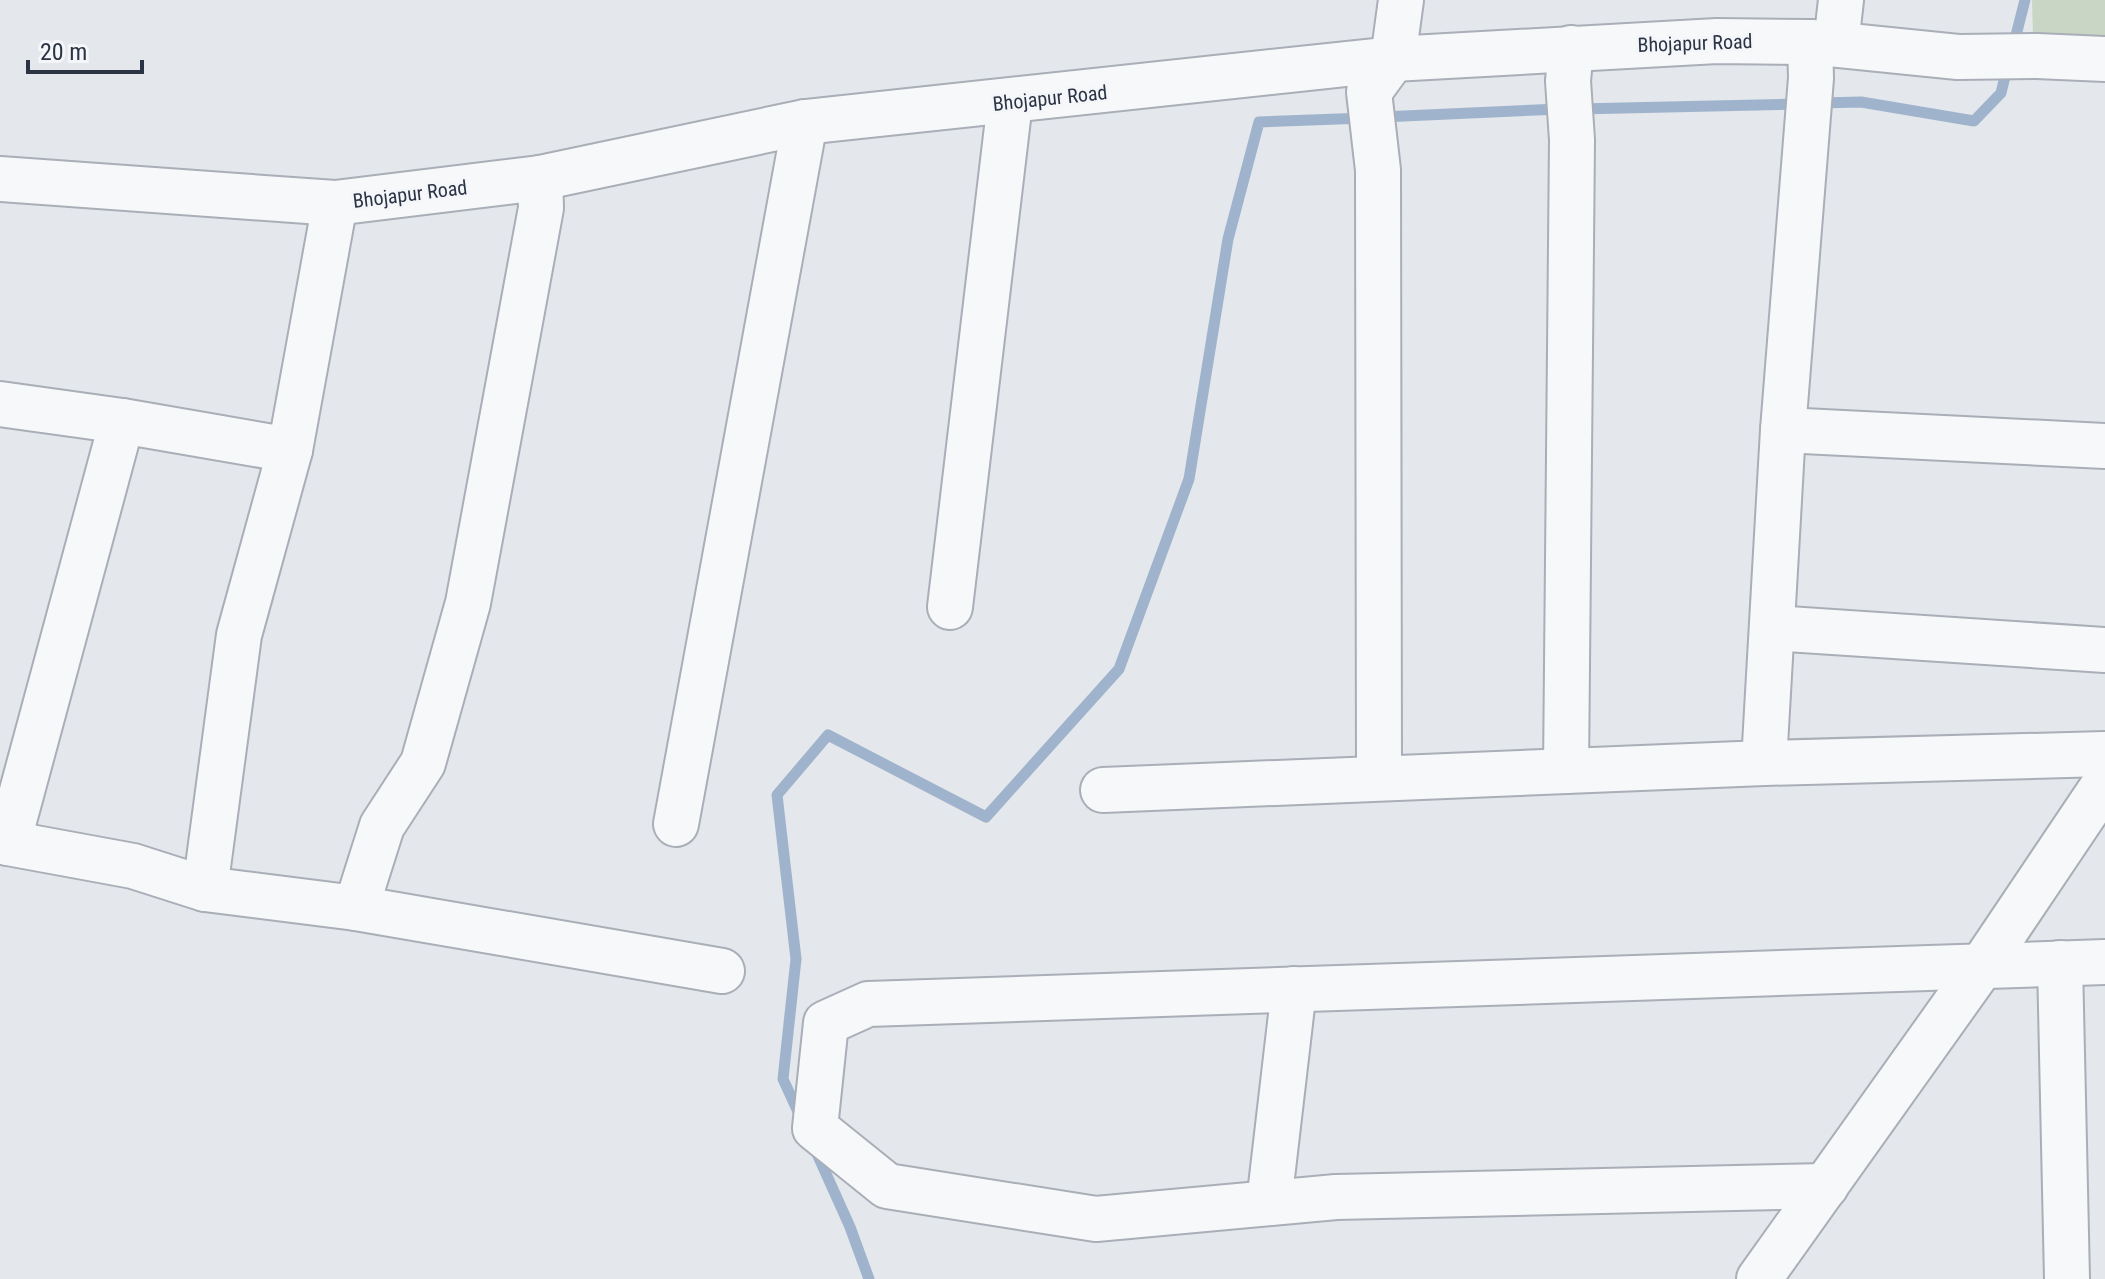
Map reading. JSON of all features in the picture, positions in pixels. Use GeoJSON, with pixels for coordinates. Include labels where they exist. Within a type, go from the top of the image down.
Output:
{"type":"FeatureCollection","features":[{"type":"Feature","properties":{"kind":"street"},"geometry":{"type":"LineString","coordinates":[[1379,778],[1378,170],[1381,76],[1401,0]]}},
{"type":"Feature","properties":{"kind":"street"},"geometry":{"type":"LineString","coordinates":[[1764,763],[1783,430],[1807,129],[1819,55],[1841,0]]}},
{"type":"Feature","properties":{"kind":"street","name":"Bhojapur Road"},"geometry":{"type":"LineString","coordinates":[[0,179],[335,203],[540,178],[805,122],[1010,102],[1570,64],[1717,41],[1819,55],[2105,59]]}},
{"type":"Feature","properties":{"kind":"street"},"geometry":{"type":"LineString","coordinates":[[1566,771],[1572,140],[1570,64]]}},
{"type":"Feature","properties":{"kind":"street"},"geometry":{"type":"LineString","coordinates":[[950,607],[1010,102]]}},
{"type":"Feature","properties":{"kind":"street"},"geometry":{"type":"LineString","coordinates":[[676,824],[805,122]]}},
{"type":"Feature","properties":{"kind":"street"},"geometry":{"type":"LineString","coordinates":[[356,908],[382,826],[423,763],[468,603],[541,208],[540,178]]}},
{"type":"Feature","properties":{"kind":"street"},"geometry":{"type":"LineString","coordinates":[[205,889],[239,635],[290,450],[335,203]]}},
{"type":"Feature","properties":{"kind":"street"},"geometry":{"type":"LineString","coordinates":[[0,404],[290,450]]}},
{"type":"Feature","properties":{"kind":"street"},"geometry":{"type":"LineString","coordinates":[[122,421],[4,842],[133,866],[205,889],[356,908],[722,971]]}},
{"type":"Feature","properties":{"kind":"street"},"geometry":{"type":"LineString","coordinates":[[1783,430],[2105,446]]}},
{"type":"Feature","properties":{"kind":"street"},"geometry":{"type":"LineString","coordinates":[[1772,628],[2105,650]]}},
{"type":"Feature","properties":{"kind":"street"},"geometry":{"type":"LineString","coordinates":[[1103,790],[1764,763],[2105,754]]}},
{"type":"Feature","properties":{"kind":"street"},"geometry":{"type":"LineString","coordinates":[[1774,1277],[1826,1186],[1982,966],[2105,783]]}},
{"type":"Feature","properties":{"kind":"street"},"geometry":{"type":"LineString","coordinates":[[1826,1186],[1336,1197],[1096,1219],[887,1186],[815,1128],[826,1023],[868,1004],[2105,962]]}},
{"type":"Feature","properties":{"kind":"street"},"geometry":{"type":"LineString","coordinates":[[2060,963],[2067,1279]]}},
{"type":"Feature","properties":{"kind":"street"},"geometry":{"type":"LineString","coordinates":[[1269,1203],[1294,989]]}},
{"type":"Feature","properties":{"kind":"green space"},"geometry":{"type":"Polygon","coordinates":[[[2032,0],[2105,0],[2105,36],[2033,33],[2032,0]]]}},
{"type":"Feature","properties":{"kind":"waterway"},"geometry":{"type":"LineString","coordinates":[[2013,47],[2025,0]]}},
{"type":"Feature","properties":{"kind":"waterway"},"geometry":{"type":"LineString","coordinates":[[1818,103],[1861,102],[1974,121],[2001,93],[2008,64]]}},
{"type":"Feature","properties":{"kind":"waterway"},"geometry":{"type":"LineString","coordinates":[[1578,109],[1800,104]]}},
{"type":"Feature","properties":{"kind":"waterway"},"geometry":{"type":"LineString","coordinates":[[1382,117],[1560,109]]}},
{"type":"Feature","properties":{"kind":"waterway"},"geometry":{"type":"LineString","coordinates":[[800,1116],[783,1079],[796,959],[777,795],[828,735],[986,817],[1119,669],[1189,479],[1228,239],[1259,122],[1365,118]]}},
{"type":"Feature","properties":{"kind":"waterway"},"geometry":{"type":"LineString","coordinates":[[814,1147],[850,1227],[869,1279]]}}]}
